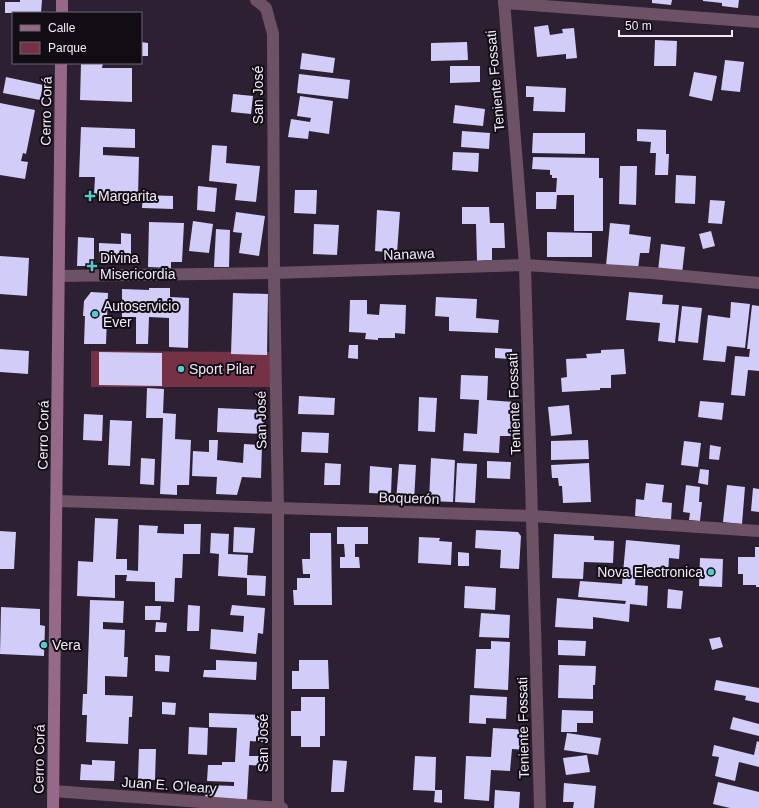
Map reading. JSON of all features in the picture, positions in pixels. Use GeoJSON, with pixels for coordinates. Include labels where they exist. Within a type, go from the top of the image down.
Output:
{"type":"FeatureCollection","features":[{"type":"Feature","properties":{"kind":"street"},"geometry":{"type":"LineString","coordinates":[[62,0],[62,12]]}},
{"type":"Feature","properties":{"kind":"street","name":"San José"},"geometry":{"type":"LineString","coordinates":[[256,0],[266,8],[273,34],[274,273],[278,509],[278,808]]}},
{"type":"Feature","properties":{"kind":"street"},"geometry":{"type":"LineString","coordinates":[[504,1],[759,22]]}},
{"type":"Feature","properties":{"kind":"street","name":"Teniente Fossati"},"geometry":{"type":"LineString","coordinates":[[504,1],[525,265],[540,808]]}},
{"type":"Feature","properties":{"kind":"street","name":"Cerro Corá"},"geometry":{"type":"LineString","coordinates":[[53,808],[62,64]]}},
{"type":"Feature","properties":{"kind":"street","name":"Nanawa"},"geometry":{"type":"LineString","coordinates":[[59,276],[274,273],[525,265],[652,273],[759,283]]}},
{"type":"Feature","properties":{"kind":"street","name":"Boquerón"},"geometry":{"type":"LineString","coordinates":[[57,501],[533,516],[759,531]]}},
{"type":"Feature","properties":{"kind":"street","name":"Juan E. O'leary"},"geometry":{"type":"LineString","coordinates":[[53,791],[282,808]]}},
{"type":"Feature","properties":{"kind":"green space","name":"Sport Pilar"},"geometry":{"type":"Polygon","coordinates":[[[91,351],[271,352],[271,387],[91,387],[91,351]]]}},
{"type":"Feature","properties":{"kind":"building"},"geometry":{"type":"Polygon","coordinates":[[[20,0],[42,0],[41,12],[5,13],[5,2],[20,2],[20,0]]]}},
{"type":"Feature","properties":{"kind":"building"},"geometry":{"type":"Polygon","coordinates":[[[652,0],[672,0],[671,5],[652,3],[652,0]]]}},
{"type":"Feature","properties":{"kind":"building"},"geometry":{"type":"Polygon","coordinates":[[[703,0],[739,0],[738,8],[722,6],[722,3],[703,0]]]}},
{"type":"Feature","properties":{"kind":"building"},"geometry":{"type":"Polygon","coordinates":[[[548,25],[550,35],[563,33],[562,29],[574,28],[577,58],[566,59],[566,54],[537,57],[534,27],[548,25]]]}},
{"type":"Feature","properties":{"kind":"building"},"geometry":{"type":"Polygon","coordinates":[[[655,40],[677,41],[676,66],[654,66],[655,40]]]}},
{"type":"Feature","properties":{"kind":"building"},"geometry":{"type":"Polygon","coordinates":[[[142,42],[148,43],[148,56],[142,56],[142,42]]]}},
{"type":"Feature","properties":{"kind":"building"},"geometry":{"type":"Polygon","coordinates":[[[467,42],[468,60],[431,61],[431,43],[467,42]]]}},
{"type":"Feature","properties":{"kind":"building"},"geometry":{"type":"Polygon","coordinates":[[[302,53],[335,58],[333,73],[300,69],[302,53]]]}},
{"type":"Feature","properties":{"kind":"building"},"geometry":{"type":"Polygon","coordinates":[[[725,60],[744,62],[740,92],[721,90],[725,60]]]}},
{"type":"Feature","properties":{"kind":"building"},"geometry":{"type":"Polygon","coordinates":[[[81,64],[103,64],[102,68],[132,68],[132,102],[80,100],[81,64]]]}},
{"type":"Feature","properties":{"kind":"building"},"geometry":{"type":"Polygon","coordinates":[[[450,66],[480,66],[480,82],[450,83],[450,66]]]}},
{"type":"Feature","properties":{"kind":"building"},"geometry":{"type":"Polygon","coordinates":[[[694,72],[717,76],[712,101],[689,96],[694,72]]]}},
{"type":"Feature","properties":{"kind":"building"},"geometry":{"type":"Polygon","coordinates":[[[299,74],[350,80],[348,99],[297,93],[299,74]]]}},
{"type":"Feature","properties":{"kind":"building"},"geometry":{"type":"Polygon","coordinates":[[[6,77],[43,85],[40,100],[3,93],[6,77]]]}},
{"type":"Feature","properties":{"kind":"building"},"geometry":{"type":"Polygon","coordinates":[[[526,86],[566,88],[565,112],[533,111],[534,97],[526,97],[526,86]]]}},
{"type":"Feature","properties":{"kind":"building"},"geometry":{"type":"Polygon","coordinates":[[[233,94],[253,96],[251,114],[231,112],[233,94]]]}},
{"type":"Feature","properties":{"kind":"building"},"geometry":{"type":"Polygon","coordinates":[[[300,96],[333,101],[329,134],[309,131],[308,139],[288,137],[291,119],[310,122],[311,118],[297,116],[300,96]]]}},
{"type":"Feature","properties":{"kind":"building"},"geometry":{"type":"Polygon","coordinates":[[[0,103],[35,110],[26,154],[23,153],[21,161],[28,162],[25,179],[0,175],[0,103]]]}},
{"type":"Feature","properties":{"kind":"building"},"geometry":{"type":"Polygon","coordinates":[[[455,105],[485,109],[483,126],[453,123],[455,105]]]}},
{"type":"Feature","properties":{"kind":"building"},"geometry":{"type":"Polygon","coordinates":[[[81,127],[135,129],[135,148],[103,147],[103,155],[139,157],[138,196],[94,195],[95,177],[79,177],[81,127]]]}},
{"type":"Feature","properties":{"kind":"building"},"geometry":{"type":"Polygon","coordinates":[[[637,129],[666,130],[666,154],[669,154],[668,175],[655,175],[656,153],[650,153],[651,142],[637,141],[637,129]]]}},
{"type":"Feature","properties":{"kind":"building"},"geometry":{"type":"Polygon","coordinates":[[[462,131],[490,133],[489,149],[461,147],[462,131]]]}},
{"type":"Feature","properties":{"kind":"building"},"geometry":{"type":"Polygon","coordinates":[[[533,133],[585,133],[585,154],[532,153],[533,133]]]}},
{"type":"Feature","properties":{"kind":"building"},"geometry":{"type":"Polygon","coordinates":[[[212,145],[227,146],[226,163],[260,166],[256,202],[235,200],[237,184],[209,181],[212,145]]]}},
{"type":"Feature","properties":{"kind":"building"},"geometry":{"type":"Polygon","coordinates":[[[453,152],[479,153],[478,172],[452,170],[453,152]]]}},
{"type":"Feature","properties":{"kind":"building"},"geometry":{"type":"Polygon","coordinates":[[[533,157],[599,158],[599,178],[603,178],[603,231],[574,231],[574,195],[557,195],[556,209],[536,209],[536,192],[556,192],[557,178],[552,178],[552,175],[550,175],[550,170],[532,169],[533,157]]]}},
{"type":"Feature","properties":{"kind":"building"},"geometry":{"type":"Polygon","coordinates":[[[620,166],[637,166],[636,205],[619,204],[620,166]]]}},
{"type":"Feature","properties":{"kind":"building"},"geometry":{"type":"Polygon","coordinates":[[[676,175],[696,176],[695,204],[675,203],[676,175]]]}},
{"type":"Feature","properties":{"kind":"building"},"geometry":{"type":"Polygon","coordinates":[[[198,186],[217,188],[215,212],[197,210],[198,186]]]}},
{"type":"Feature","properties":{"kind":"building"},"geometry":{"type":"Polygon","coordinates":[[[295,190],[317,190],[316,214],[294,213],[295,190]]]}},
{"type":"Feature","properties":{"kind":"building"},"geometry":{"type":"Polygon","coordinates":[[[143,195],[173,196],[173,209],[142,208],[143,195]]]}},
{"type":"Feature","properties":{"kind":"building"},"geometry":{"type":"Polygon","coordinates":[[[710,200],[725,201],[722,224],[708,223],[710,200]]]}},
{"type":"Feature","properties":{"kind":"building"},"geometry":{"type":"Polygon","coordinates":[[[462,207],[489,207],[490,223],[504,223],[505,248],[492,248],[492,260],[477,261],[476,224],[462,224],[462,207]]]}},
{"type":"Feature","properties":{"kind":"building"},"geometry":{"type":"Polygon","coordinates":[[[377,210],[400,212],[397,253],[375,251],[377,210]]]}},
{"type":"Feature","properties":{"kind":"building"},"geometry":{"type":"Polygon","coordinates":[[[236,212],[265,216],[259,256],[239,253],[242,233],[233,232],[236,212]]]}},
{"type":"Feature","properties":{"kind":"building"},"geometry":{"type":"Polygon","coordinates":[[[193,221],[213,224],[209,253],[189,251],[193,221]]]}},
{"type":"Feature","properties":{"kind":"building"},"geometry":{"type":"Polygon","coordinates":[[[149,222],[184,223],[182,262],[171,262],[171,268],[148,267],[149,222]]]}},
{"type":"Feature","properties":{"kind":"building"},"geometry":{"type":"Polygon","coordinates":[[[610,223],[630,225],[629,234],[651,237],[649,253],[640,253],[638,269],[606,266],[610,223]]]}},
{"type":"Feature","properties":{"kind":"building"},"geometry":{"type":"Polygon","coordinates":[[[314,224],[339,225],[337,255],[313,254],[314,224]]]}},
{"type":"Feature","properties":{"kind":"building"},"geometry":{"type":"Polygon","coordinates":[[[216,229],[230,230],[229,267],[214,267],[216,229]]]}},
{"type":"Feature","properties":{"kind":"building"},"geometry":{"type":"Polygon","coordinates":[[[711,231],[715,246],[703,249],[699,234],[711,231]]]}},
{"type":"Feature","properties":{"kind":"building"},"geometry":{"type":"Polygon","coordinates":[[[547,232],[592,233],[592,257],[547,257],[547,232]]]}},
{"type":"Feature","properties":{"kind":"building"},"geometry":{"type":"Polygon","coordinates":[[[121,233],[131,234],[131,256],[127,256],[127,264],[99,263],[99,243],[121,244],[121,233]]]}},
{"type":"Feature","properties":{"kind":"building"},"geometry":{"type":"Polygon","coordinates":[[[78,237],[94,238],[94,266],[77,266],[78,237]]]}},
{"type":"Feature","properties":{"kind":"building"},"geometry":{"type":"Polygon","coordinates":[[[661,244],[685,247],[682,274],[658,271],[661,244]]]}},
{"type":"Feature","properties":{"kind":"building"},"geometry":{"type":"Polygon","coordinates":[[[0,256],[29,258],[27,296],[0,294],[0,256]]]}},
{"type":"Feature","properties":{"kind":"building"},"geometry":{"type":"Polygon","coordinates":[[[149,288],[170,288],[170,297],[189,298],[188,348],[169,347],[169,318],[149,317],[148,344],[136,344],[136,317],[122,317],[122,289],[149,290],[149,288]]]}},
{"type":"Feature","properties":{"kind":"building"},"geometry":{"type":"Polygon","coordinates":[[[91,292],[108,293],[106,344],[84,344],[84,301],[91,292]]]}},
{"type":"Feature","properties":{"kind":"building"},"geometry":{"type":"Polygon","coordinates":[[[629,292],[663,295],[662,304],[679,305],[675,343],[658,341],[660,323],[626,320],[629,292]]]}},
{"type":"Feature","properties":{"kind":"building"},"geometry":{"type":"Polygon","coordinates":[[[233,293],[268,294],[267,355],[231,354],[233,293]]]}},
{"type":"Feature","properties":{"kind":"building"},"geometry":{"type":"Polygon","coordinates":[[[436,297],[477,299],[476,318],[499,320],[498,333],[449,331],[449,317],[435,316],[436,297]]]}},
{"type":"Feature","properties":{"kind":"building"},"geometry":{"type":"Polygon","coordinates":[[[350,300],[367,300],[367,314],[379,315],[380,304],[406,305],[405,334],[395,333],[395,338],[378,338],[378,340],[365,339],[366,333],[349,332],[350,300]]]}},
{"type":"Feature","properties":{"kind":"building"},"geometry":{"type":"Polygon","coordinates":[[[731,302],[750,304],[745,348],[727,346],[725,362],[703,360],[708,315],[730,318],[731,302]]]}},
{"type":"Feature","properties":{"kind":"building"},"geometry":{"type":"Polygon","coordinates":[[[752,305],[759,306],[759,371],[748,370],[745,396],[731,395],[735,356],[749,357],[750,349],[747,349],[752,305]]]}},
{"type":"Feature","properties":{"kind":"building"},"geometry":{"type":"Polygon","coordinates":[[[682,306],[702,308],[698,343],[678,341],[682,306]]]}},
{"type":"Feature","properties":{"kind":"building"},"geometry":{"type":"Polygon","coordinates":[[[349,345],[358,345],[358,359],[348,358],[349,345]]]}},
{"type":"Feature","properties":{"kind":"building"},"geometry":{"type":"Polygon","coordinates":[[[495,348],[512,349],[512,359],[495,358],[495,348]]]}},
{"type":"Feature","properties":{"kind":"building"},"geometry":{"type":"Polygon","coordinates":[[[0,349],[29,351],[28,374],[0,372],[0,349]]]}},
{"type":"Feature","properties":{"kind":"building"},"geometry":{"type":"Polygon","coordinates":[[[624,349],[626,374],[611,375],[611,388],[562,392],[561,378],[567,377],[566,359],[587,358],[586,354],[601,353],[601,350],[624,349]]]}},
{"type":"Feature","properties":{"kind":"building"},"geometry":{"type":"Polygon","coordinates":[[[99,352],[162,353],[162,386],[99,385],[99,352]]]}},
{"type":"Feature","properties":{"kind":"building"},"geometry":{"type":"Polygon","coordinates":[[[461,375],[488,376],[487,400],[515,402],[513,436],[500,436],[499,453],[463,451],[464,433],[477,434],[479,400],[460,399],[461,375]]]}},
{"type":"Feature","properties":{"kind":"building"},"geometry":{"type":"Polygon","coordinates":[[[147,388],[164,389],[163,413],[176,414],[175,439],[191,440],[189,485],[177,485],[177,495],[160,494],[163,418],[146,418],[147,388]]]}},
{"type":"Feature","properties":{"kind":"building"},"geometry":{"type":"Polygon","coordinates":[[[299,396],[335,398],[334,415],[298,414],[299,396]]]}},
{"type":"Feature","properties":{"kind":"building"},"geometry":{"type":"Polygon","coordinates":[[[419,397],[437,398],[435,432],[418,431],[419,397]]]}},
{"type":"Feature","properties":{"kind":"building"},"geometry":{"type":"Polygon","coordinates":[[[700,401],[724,403],[722,420],[698,417],[700,401]]]}},
{"type":"Feature","properties":{"kind":"building"},"geometry":{"type":"Polygon","coordinates":[[[569,405],[572,434],[551,436],[548,407],[569,405]]]}},
{"type":"Feature","properties":{"kind":"building"},"geometry":{"type":"Polygon","coordinates":[[[218,408],[264,410],[263,434],[217,432],[218,408]]]}},
{"type":"Feature","properties":{"kind":"building"},"geometry":{"type":"Polygon","coordinates":[[[84,414],[103,415],[102,441],[83,440],[84,414]]]}},
{"type":"Feature","properties":{"kind":"building"},"geometry":{"type":"Polygon","coordinates":[[[110,420],[132,421],[130,466],[108,465],[110,420]]]}},
{"type":"Feature","properties":{"kind":"building"},"geometry":{"type":"Polygon","coordinates":[[[302,432],[329,433],[328,453],[301,452],[302,432]]]}},
{"type":"Feature","properties":{"kind":"building"},"geometry":{"type":"Polygon","coordinates":[[[209,440],[218,440],[217,460],[243,463],[244,444],[262,445],[261,478],[242,477],[237,495],[216,494],[217,477],[192,476],[193,451],[209,452],[209,440]]]}},
{"type":"Feature","properties":{"kind":"building"},"geometry":{"type":"Polygon","coordinates":[[[588,440],[589,459],[551,460],[551,441],[588,440]]]}},
{"type":"Feature","properties":{"kind":"building"},"geometry":{"type":"Polygon","coordinates":[[[684,441],[701,443],[698,467],[681,465],[684,441]]]}},
{"type":"Feature","properties":{"kind":"building"},"geometry":{"type":"Polygon","coordinates":[[[710,445],[721,447],[719,460],[709,459],[710,445]]]}},
{"type":"Feature","properties":{"kind":"building"},"geometry":{"type":"Polygon","coordinates":[[[141,458],[155,459],[154,485],[140,484],[141,458]]]}},
{"type":"Feature","properties":{"kind":"building"},"geometry":{"type":"Polygon","coordinates":[[[431,458],[455,460],[453,502],[429,501],[431,458]]]}},
{"type":"Feature","properties":{"kind":"building"},"geometry":{"type":"Polygon","coordinates":[[[487,461],[511,462],[510,479],[487,478],[487,461]]]}},
{"type":"Feature","properties":{"kind":"building"},"geometry":{"type":"Polygon","coordinates":[[[325,463],[341,464],[340,485],[324,485],[325,463]]]}},
{"type":"Feature","properties":{"kind":"building"},"geometry":{"type":"Polygon","coordinates":[[[457,463],[477,464],[475,503],[455,502],[457,463]]]}},
{"type":"Feature","properties":{"kind":"building"},"geometry":{"type":"Polygon","coordinates":[[[589,463],[591,502],[563,503],[562,486],[559,486],[558,478],[552,478],[551,465],[589,463]]]}},
{"type":"Feature","properties":{"kind":"building"},"geometry":{"type":"Polygon","coordinates":[[[399,464],[416,465],[414,502],[396,501],[399,464]]]}},
{"type":"Feature","properties":{"kind":"building"},"geometry":{"type":"Polygon","coordinates":[[[370,466],[392,468],[391,494],[369,493],[370,466]]]}},
{"type":"Feature","properties":{"kind":"building"},"geometry":{"type":"Polygon","coordinates":[[[700,469],[709,470],[708,485],[698,483],[700,469]]]}},
{"type":"Feature","properties":{"kind":"building"},"geometry":{"type":"Polygon","coordinates":[[[646,483],[664,485],[662,502],[672,503],[671,520],[635,516],[636,499],[644,500],[646,483]]]}},
{"type":"Feature","properties":{"kind":"building"},"geometry":{"type":"Polygon","coordinates":[[[686,485],[700,487],[699,502],[702,502],[700,521],[689,520],[690,513],[683,512],[686,485]]]}},
{"type":"Feature","properties":{"kind":"building"},"geometry":{"type":"Polygon","coordinates":[[[727,485],[745,487],[742,524],[723,522],[727,485]]]}},
{"type":"Feature","properties":{"kind":"building"},"geometry":{"type":"Polygon","coordinates":[[[753,488],[759,489],[759,512],[751,511],[753,488]]]}},
{"type":"Feature","properties":{"kind":"building"},"geometry":{"type":"Polygon","coordinates":[[[95,518],[118,519],[116,559],[127,559],[127,570],[138,571],[139,525],[158,526],[157,533],[184,534],[184,524],[201,524],[200,554],[183,554],[182,578],[175,578],[174,602],[155,601],[155,582],[126,581],[127,575],[115,575],[115,598],[77,596],[78,561],[93,562],[95,518]]]}},
{"type":"Feature","properties":{"kind":"building"},"geometry":{"type":"Polygon","coordinates":[[[234,527],[255,528],[253,553],[233,552],[234,527]]]}},
{"type":"Feature","properties":{"kind":"building"},"geometry":{"type":"Polygon","coordinates":[[[337,527],[368,527],[368,544],[355,544],[355,557],[359,557],[360,568],[340,568],[340,557],[345,557],[344,544],[337,544],[337,527]]]}},
{"type":"Feature","properties":{"kind":"building"},"geometry":{"type":"Polygon","coordinates":[[[476,530],[518,532],[521,536],[519,569],[500,568],[501,550],[475,548],[476,530]]]}},
{"type":"Feature","properties":{"kind":"building"},"geometry":{"type":"Polygon","coordinates":[[[0,531],[16,532],[14,569],[0,569],[0,531]]]}},
{"type":"Feature","properties":{"kind":"building"},"geometry":{"type":"Polygon","coordinates":[[[211,533],[229,534],[228,554],[248,555],[247,575],[266,576],[265,596],[247,595],[247,578],[218,576],[219,554],[210,553],[211,533]]]}},
{"type":"Feature","properties":{"kind":"building"},"geometry":{"type":"Polygon","coordinates":[[[310,533],[331,533],[332,605],[294,605],[293,590],[297,590],[297,578],[310,578],[310,574],[303,574],[302,559],[310,559],[310,533]]]}},
{"type":"Feature","properties":{"kind":"building"},"geometry":{"type":"Polygon","coordinates":[[[554,534],[594,536],[594,540],[614,541],[613,563],[584,562],[583,579],[552,578],[554,534]]]}},
{"type":"Feature","properties":{"kind":"building"},"geometry":{"type":"Polygon","coordinates":[[[419,537],[440,538],[439,541],[452,542],[451,565],[418,563],[419,537]]]}},
{"type":"Feature","properties":{"kind":"building"},"geometry":{"type":"Polygon","coordinates":[[[626,540],[680,545],[679,559],[669,558],[668,574],[636,572],[635,585],[648,586],[647,606],[630,604],[629,622],[593,617],[593,629],[555,627],[557,598],[625,604],[626,601],[578,597],[580,581],[622,584],[626,540]]]}},
{"type":"Feature","properties":{"kind":"building"},"geometry":{"type":"Polygon","coordinates":[[[755,547],[759,547],[759,587],[756,587],[756,585],[743,585],[743,574],[738,574],[738,557],[755,557],[755,547]]]}},
{"type":"Feature","properties":{"kind":"building"},"geometry":{"type":"Polygon","coordinates":[[[458,552],[469,553],[469,566],[458,566],[458,552]]]}},
{"type":"Feature","properties":{"kind":"building","name":"Nova Electronica"},"geometry":{"type":"Polygon","coordinates":[[[700,558],[723,559],[722,587],[699,586],[700,558]]]}},
{"type":"Feature","properties":{"kind":"building"},"geometry":{"type":"Polygon","coordinates":[[[465,586],[496,588],[495,610],[464,608],[465,586]]]}},
{"type":"Feature","properties":{"kind":"building"},"geometry":{"type":"Polygon","coordinates":[[[668,589],[683,591],[681,609],[667,608],[668,589]]]}},
{"type":"Feature","properties":{"kind":"building"},"geometry":{"type":"Polygon","coordinates":[[[90,600],[124,601],[123,623],[103,622],[103,629],[125,630],[124,657],[128,657],[127,677],[105,676],[105,695],[133,696],[132,717],[129,717],[128,744],[86,742],[87,715],[82,715],[83,694],[87,694],[90,600]]]}},
{"type":"Feature","properties":{"kind":"building"},"geometry":{"type":"Polygon","coordinates":[[[188,605],[200,606],[199,631],[187,631],[188,605]]]}},
{"type":"Feature","properties":{"kind":"building"},"geometry":{"type":"Polygon","coordinates":[[[232,605],[265,608],[263,634],[258,633],[256,654],[210,649],[211,629],[243,632],[244,616],[230,615],[232,605]]]}},
{"type":"Feature","properties":{"kind":"building"},"geometry":{"type":"Polygon","coordinates":[[[145,606],[161,606],[160,620],[145,620],[145,606]]]}},
{"type":"Feature","properties":{"kind":"building"},"geometry":{"type":"Polygon","coordinates":[[[1,607],[40,609],[40,625],[45,626],[44,656],[0,654],[1,607]]]}},
{"type":"Feature","properties":{"kind":"building"},"geometry":{"type":"Polygon","coordinates":[[[481,613],[510,615],[509,638],[479,637],[481,613]]]}},
{"type":"Feature","properties":{"kind":"building"},"geometry":{"type":"Polygon","coordinates":[[[156,622],[167,623],[166,632],[155,632],[156,622]]]}},
{"type":"Feature","properties":{"kind":"building"},"geometry":{"type":"Polygon","coordinates":[[[720,637],[723,647],[712,650],[709,639],[720,637]]]}},
{"type":"Feature","properties":{"kind":"building"},"geometry":{"type":"Polygon","coordinates":[[[558,640],[586,641],[585,656],[558,655],[558,640]]]}},
{"type":"Feature","properties":{"kind":"building"},"geometry":{"type":"Polygon","coordinates":[[[491,641],[510,642],[508,690],[474,688],[476,649],[491,649],[491,641]]]}},
{"type":"Feature","properties":{"kind":"building"},"geometry":{"type":"Polygon","coordinates":[[[155,655],[170,656],[169,672],[155,671],[155,655]]]}},
{"type":"Feature","properties":{"kind":"building"},"geometry":{"type":"Polygon","coordinates":[[[216,660],[257,662],[256,680],[203,677],[204,670],[216,670],[216,660]]]}},
{"type":"Feature","properties":{"kind":"building"},"geometry":{"type":"Polygon","coordinates":[[[299,660],[328,660],[329,689],[292,689],[292,671],[299,671],[299,660]]]}},
{"type":"Feature","properties":{"kind":"building"},"geometry":{"type":"Polygon","coordinates":[[[559,665],[596,666],[595,685],[593,685],[593,699],[558,698],[559,665]]]}},
{"type":"Feature","properties":{"kind":"building"},"geometry":{"type":"Polygon","coordinates":[[[716,680],[759,688],[759,703],[745,700],[746,696],[714,690],[716,680]]]}},
{"type":"Feature","properties":{"kind":"building"},"geometry":{"type":"Polygon","coordinates":[[[470,695],[507,697],[506,719],[486,718],[486,724],[469,723],[470,695]]]}},
{"type":"Feature","properties":{"kind":"building"},"geometry":{"type":"Polygon","coordinates":[[[301,697],[325,697],[325,736],[320,736],[320,747],[301,747],[301,736],[291,736],[291,711],[301,711],[301,697]]]}},
{"type":"Feature","properties":{"kind":"building"},"geometry":{"type":"Polygon","coordinates":[[[162,702],[176,703],[175,715],[162,714],[162,702]]]}},
{"type":"Feature","properties":{"kind":"building"},"geometry":{"type":"Polygon","coordinates":[[[562,710],[593,711],[593,723],[577,723],[577,732],[561,732],[562,710]]]}},
{"type":"Feature","properties":{"kind":"building"},"geometry":{"type":"Polygon","coordinates":[[[209,713],[262,715],[263,742],[250,741],[249,756],[264,756],[264,766],[249,765],[247,800],[205,798],[206,785],[234,786],[234,782],[207,781],[208,765],[222,765],[222,762],[235,762],[237,728],[209,727],[209,713]]]}},
{"type":"Feature","properties":{"kind":"building"},"geometry":{"type":"Polygon","coordinates":[[[733,717],[759,724],[759,736],[730,729],[733,717]]]}},
{"type":"Feature","properties":{"kind":"building"},"geometry":{"type":"Polygon","coordinates":[[[189,727],[208,728],[207,755],[188,754],[189,727]]]}},
{"type":"Feature","properties":{"kind":"building"},"geometry":{"type":"Polygon","coordinates":[[[493,728],[528,730],[527,750],[512,749],[510,771],[491,770],[489,801],[464,799],[466,756],[491,757],[493,728]]]}},
{"type":"Feature","properties":{"kind":"building"},"geometry":{"type":"Polygon","coordinates":[[[567,733],[601,738],[598,755],[564,750],[567,733]]]}},
{"type":"Feature","properties":{"kind":"building"},"geometry":{"type":"Polygon","coordinates":[[[757,741],[759,742],[759,767],[739,762],[735,781],[715,776],[719,757],[712,756],[714,745],[754,755],[757,741]]]}},
{"type":"Feature","properties":{"kind":"building"},"geometry":{"type":"Polygon","coordinates":[[[139,749],[156,749],[155,780],[138,779],[139,749]]]}},
{"type":"Feature","properties":{"kind":"building"},"geometry":{"type":"Polygon","coordinates":[[[587,755],[590,772],[566,775],[563,758],[587,755]]]}},
{"type":"Feature","properties":{"kind":"building"},"geometry":{"type":"Polygon","coordinates":[[[415,756],[436,757],[435,790],[442,790],[442,803],[434,802],[435,791],[413,790],[415,756]]]}},
{"type":"Feature","properties":{"kind":"building"},"geometry":{"type":"Polygon","coordinates":[[[92,760],[115,761],[114,781],[80,780],[81,764],[92,765],[92,760]]]}},
{"type":"Feature","properties":{"kind":"building"},"geometry":{"type":"Polygon","coordinates":[[[333,760],[347,761],[344,792],[331,792],[333,760]]]}},
{"type":"Feature","properties":{"kind":"building"},"geometry":{"type":"Polygon","coordinates":[[[718,782],[759,792],[759,808],[730,808],[713,804],[718,782]]]}},
{"type":"Feature","properties":{"kind":"building"},"geometry":{"type":"Polygon","coordinates":[[[564,783],[596,786],[594,808],[573,808],[574,802],[563,802],[564,783]]]}},
{"type":"Feature","properties":{"kind":"building"},"geometry":{"type":"Polygon","coordinates":[[[495,790],[520,792],[519,808],[494,808],[495,790]]]}},
{"type":"Feature","properties":{"kind":"place","name":"Margarita"},"geometry":{"type":"Point","coordinates":[90,196]}},
{"type":"Feature","properties":{"kind":"place","name":"Divina Misericordia"},"geometry":{"type":"Point","coordinates":[92,266]}},
{"type":"Feature","properties":{"kind":"place","name":"Autoservicio Ever"},"geometry":{"type":"Point","coordinates":[95,314]}},
{"type":"Feature","properties":{"kind":"place","name":"Sport Pilar"},"geometry":{"type":"Point","coordinates":[181,369]}},
{"type":"Feature","properties":{"kind":"place","name":"Nova Electronica"},"geometry":{"type":"Point","coordinates":[711,572]}},
{"type":"Feature","properties":{"kind":"place","name":"Vera"},"geometry":{"type":"Point","coordinates":[44,645]}}]}
